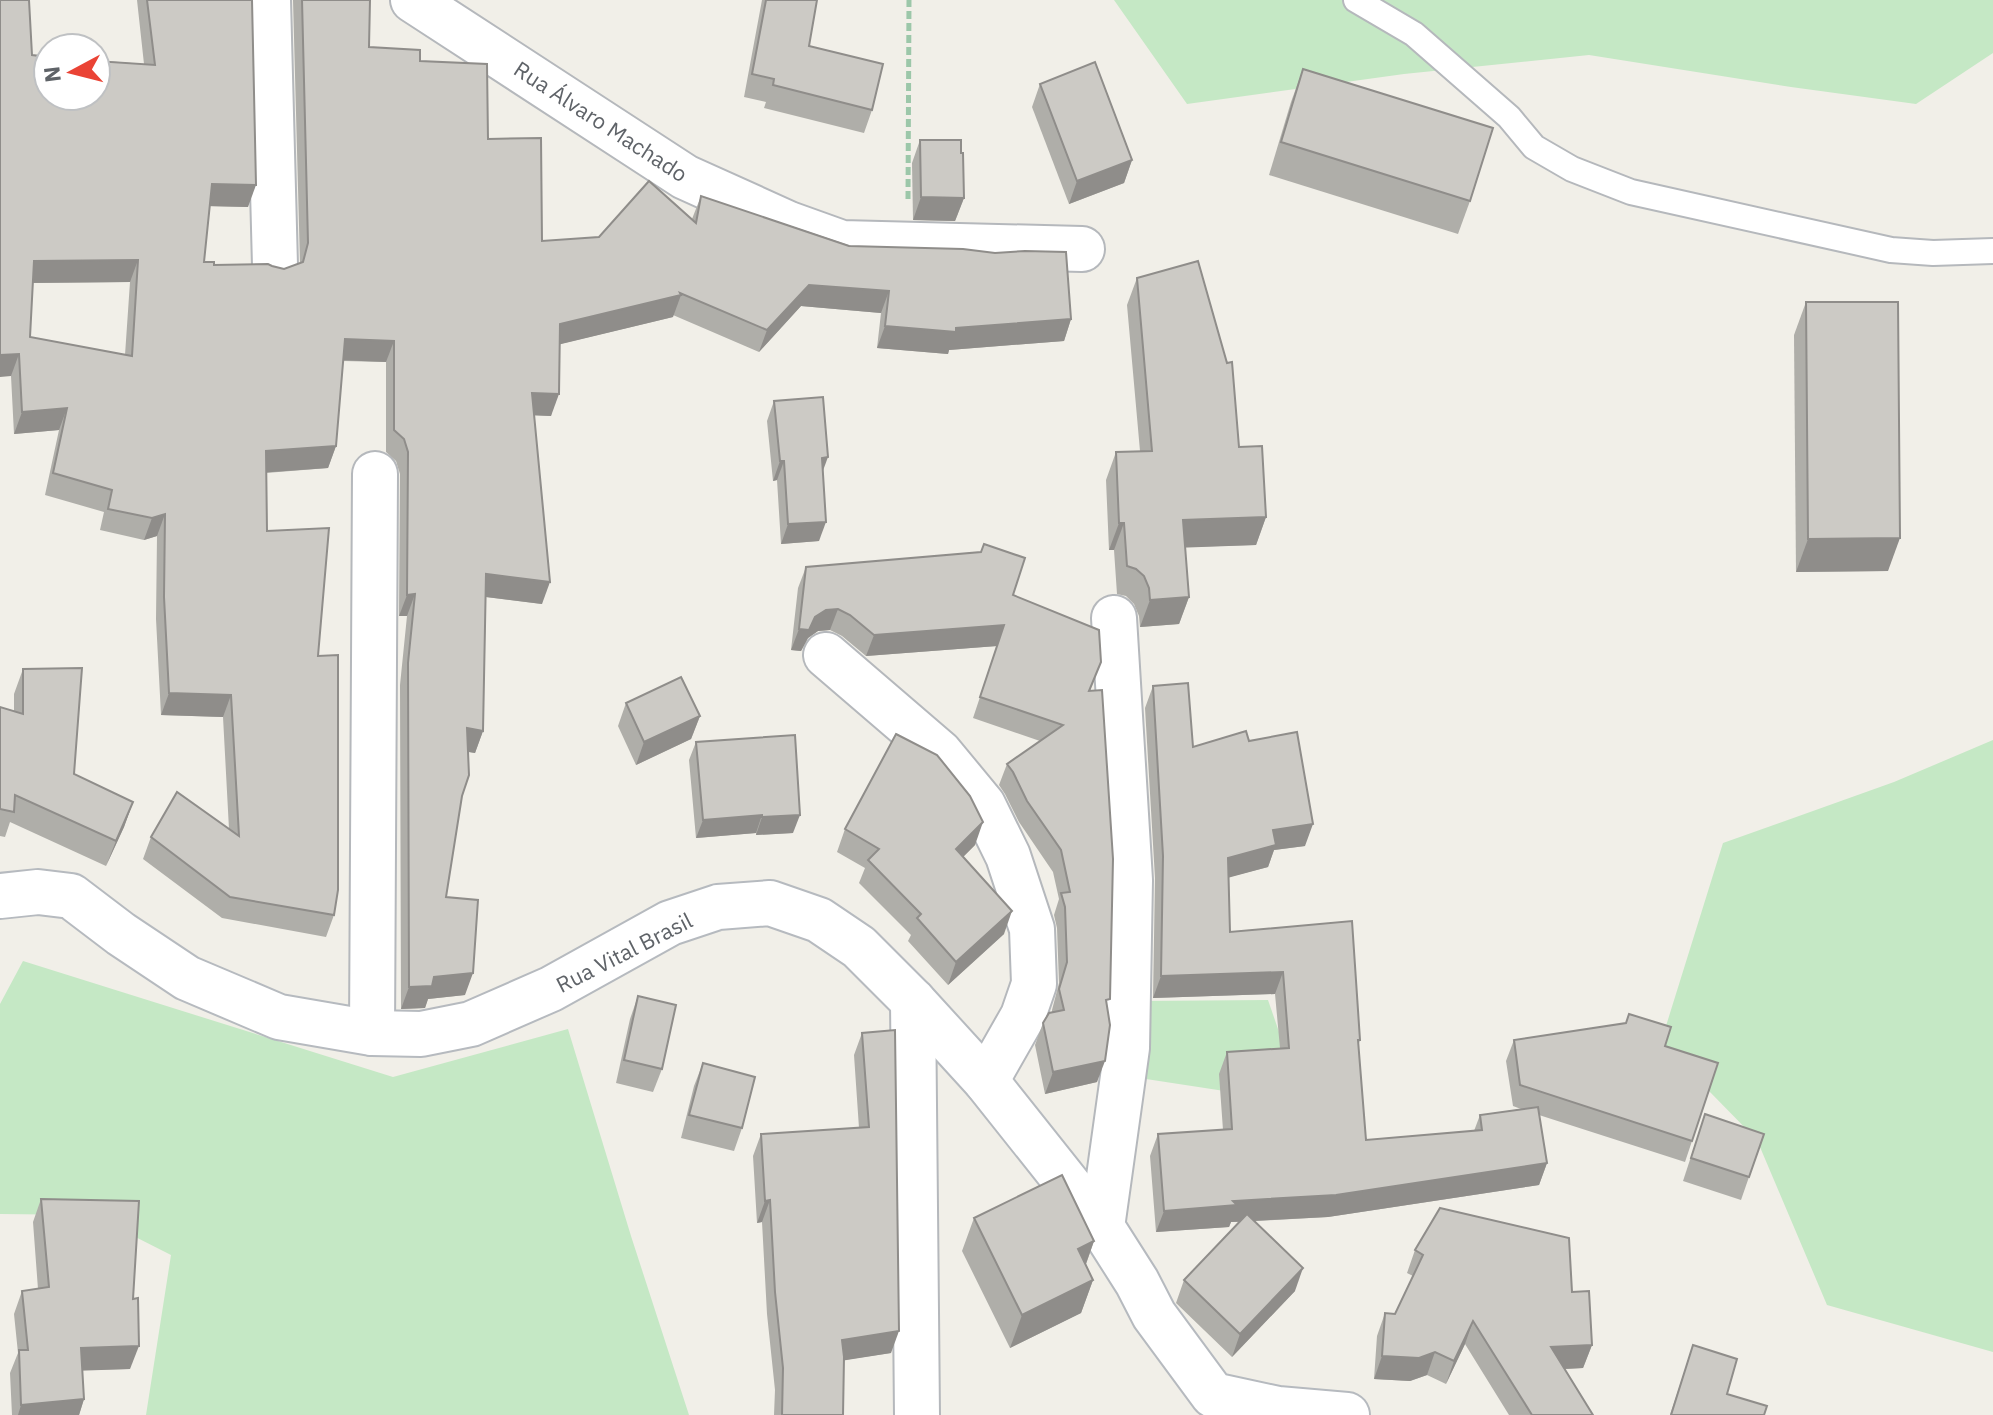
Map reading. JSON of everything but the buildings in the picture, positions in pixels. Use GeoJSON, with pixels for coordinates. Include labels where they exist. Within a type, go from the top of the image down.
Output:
{"type":"FeatureCollection","features":[{"type":"Feature","properties":{"kind":"street"},"geometry":{"type":"LineString","coordinates":[[268,0],[275,266]]}},
{"type":"Feature","properties":{"kind":"street","name":"Rua Álvaro Machado"},"geometry":{"type":"LineString","coordinates":[[413,0],[685,177],[789,224],[842,243],[1082,249]]}},
{"type":"Feature","properties":{"kind":"street"},"geometry":{"type":"LineString","coordinates":[[372,1033],[375,474]]}},
{"type":"Feature","properties":{"kind":"street"},"geometry":{"type":"LineString","coordinates":[[1102,1227],[1127,1048],[1130,880],[1114,618]]}},
{"type":"Feature","properties":{"kind":"street"},"geometry":{"type":"LineString","coordinates":[[826,655],[940,753],[983,805],[1008,856],[1032,929],[1034,984],[1023,1016],[986,1081]]}},
{"type":"Feature","properties":{"kind":"street","name":"Rua Vital Brasil"},"geometry":{"type":"LineString","coordinates":[[0,896],[38,892],[71,896],[187,978],[279,1017],[372,1033],[421,1034],[471,1024],[551,989],[670,923],[718,907],[770,903],[819,920],[859,947],[986,1081],[1102,1227],[1154,1315],[1213,1395],[1278,1409],[1347,1415]]}},
{"type":"Feature","properties":{"kind":"street"},"geometry":{"type":"LineString","coordinates":[[913,1001],[917,1415]]}},
{"type":"Feature","properties":{"kind":"lane"},"geometry":{"type":"LineString","coordinates":[[1356,0],[1414,34],[1509,117],[1534,147],[1572,169],[1631,192],[1891,250],[1933,253],[1993,251]]}},
{"type":"Feature","properties":{"kind":"path"},"geometry":{"type":"LineString","coordinates":[[907,244],[909,0]]}},
{"type":"Feature","properties":{"kind":"green space"},"geometry":{"type":"Polygon","coordinates":[[[1114,0],[1993,0],[1993,53],[1916,104],[1589,55],[1404,74],[1187,104],[1114,0]]]}},
{"type":"Feature","properties":{"kind":"green space"},"geometry":{"type":"Polygon","coordinates":[[[1993,740],[1993,1352],[1827,1305],[1757,1140],[1661,1042],[1723,843],[1894,782],[1993,740]]]}},
{"type":"Feature","properties":{"kind":"green space"},"geometry":{"type":"Polygon","coordinates":[[[23,961],[393,1077],[568,1029],[689,1415],[146,1415],[171,1255],[92,1215],[0,1214],[0,1004],[23,961]]]}},
{"type":"Feature","properties":{"kind":"green space"},"geometry":{"type":"Polygon","coordinates":[[[1268,1000],[1290,1064],[1231,1092],[1146,1079],[1141,1001],[1268,1000]]]}}]}
